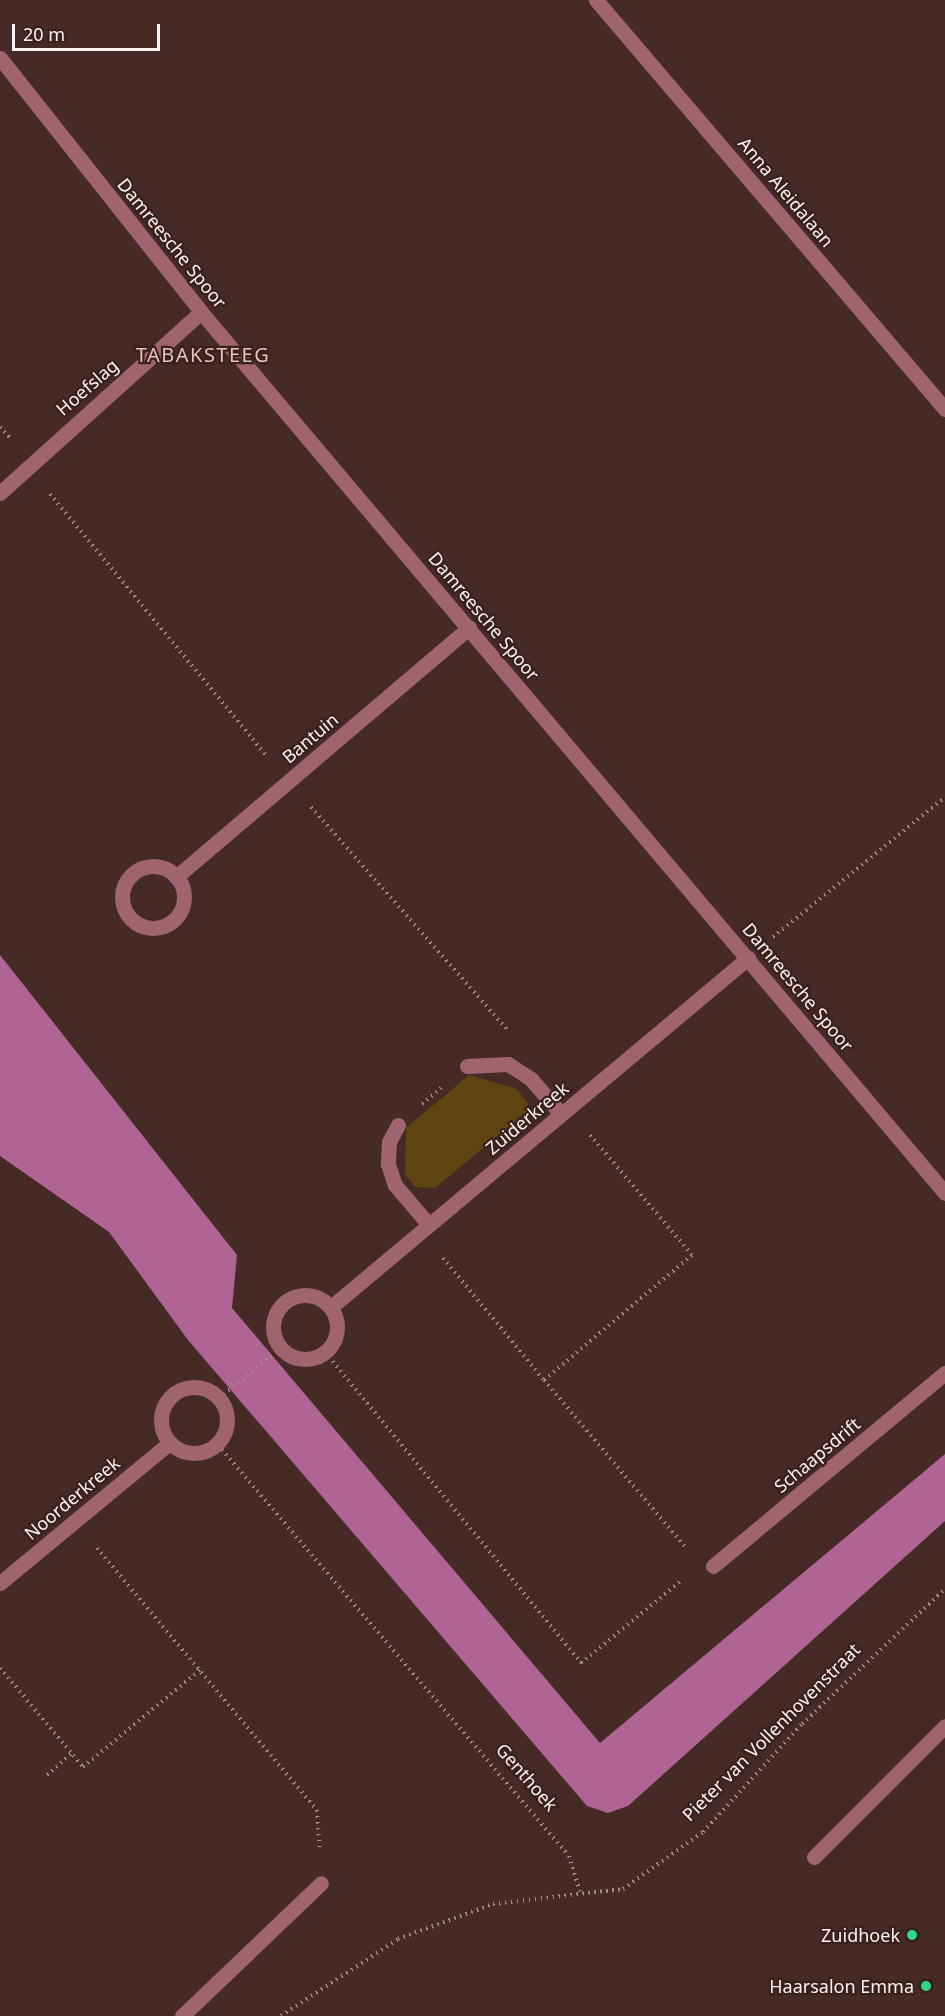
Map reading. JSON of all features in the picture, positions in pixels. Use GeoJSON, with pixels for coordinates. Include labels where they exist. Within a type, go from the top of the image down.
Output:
{"type":"FeatureCollection","features":[{"type":"Feature","properties":{"kind":"street","name":"Anna Aleidalaan"},"geometry":{"type":"LineString","coordinates":[[596,0],[945,409]]}},
{"type":"Feature","properties":{"kind":"street","name":"Damreesche Spoor"},"geometry":{"type":"LineString","coordinates":[[0,58],[201,312],[945,1193]]}},
{"type":"Feature","properties":{"kind":"street","name":"Hoefslag"},"geometry":{"type":"LineString","coordinates":[[0,493],[29,464],[201,312]]}},
{"type":"Feature","properties":{"kind":"street","name":"Bantuin"},"geometry":{"type":"LineString","coordinates":[[176,877],[469,628]]}},
{"type":"Feature","properties":{"kind":"street"},"geometry":{"type":"LineString","coordinates":[[159,866],[176,877],[184,895],[172,921],[144,927],[128,915],[123,885],[138,869],[159,866]]}},
{"type":"Feature","properties":{"kind":"street","name":"Zuiderkreek"},"geometry":{"type":"LineString","coordinates":[[331,1307],[748,958]]}},
{"type":"Feature","properties":{"kind":"street"},"geometry":{"type":"LineString","coordinates":[[467,1066],[508,1064],[531,1079],[567,1109]]}},
{"type":"Feature","properties":{"kind":"street"},"geometry":{"type":"LineString","coordinates":[[398,1125],[389,1142],[388,1164],[395,1185],[425,1228]]}},
{"type":"Feature","properties":{"kind":"street"},"geometry":{"type":"LineString","coordinates":[[303,1294],[331,1307],[337,1328],[325,1352],[300,1359],[280,1349],[272,1330],[284,1302],[303,1294]]}},
{"type":"Feature","properties":{"kind":"street","name":"Schaapsdrift"},"geometry":{"type":"LineString","coordinates":[[707,1565],[945,1373]]}},
{"type":"Feature","properties":{"kind":"street"},"geometry":{"type":"LineString","coordinates":[[201,1387],[219,1398],[227,1419],[218,1445],[189,1454],[169,1443],[161,1413],[171,1395],[201,1387]]}},
{"type":"Feature","properties":{"kind":"street","name":"Noorderkreek"},"geometry":{"type":"LineString","coordinates":[[0,1583],[169,1443]]}},
{"type":"Feature","properties":{"kind":"street"},"geometry":{"type":"LineString","coordinates":[[814,1857],[945,1726]]}},
{"type":"Feature","properties":{"kind":"street"},"geometry":{"type":"LineString","coordinates":[[183,2016],[321,1883]]}},
{"type":"Feature","properties":{"kind":"path"},"geometry":{"type":"LineString","coordinates":[[0,427],[288,782],[510,1033]]}},
{"type":"Feature","properties":{"kind":"path"},"geometry":{"type":"LineString","coordinates":[[748,958],[945,797]]}},
{"type":"Feature","properties":{"kind":"path"},"geometry":{"type":"LineString","coordinates":[[398,1125],[467,1066]]}},
{"type":"Feature","properties":{"kind":"path"},"geometry":{"type":"LineString","coordinates":[[544,1380],[692,1255],[567,1109]]}},
{"type":"Feature","properties":{"kind":"path"},"geometry":{"type":"LineString","coordinates":[[325,1352],[581,1663],[707,1565],[544,1380],[425,1228]]}},
{"type":"Feature","properties":{"kind":"path"},"geometry":{"type":"LineString","coordinates":[[219,1398],[280,1349]]}},
{"type":"Feature","properties":{"kind":"path","name":"Genthoek"},"geometry":{"type":"LineString","coordinates":[[218,1445],[569,1856],[580,1891]]}},
{"type":"Feature","properties":{"kind":"path"},"geometry":{"type":"LineString","coordinates":[[75,1521],[318,1810],[321,1883]]}},
{"type":"Feature","properties":{"kind":"path","name":"Pieter van Vollenhovenstraat"},"geometry":{"type":"LineString","coordinates":[[580,1891],[623,1889],[702,1832],[802,1725],[945,1589]]}},
{"type":"Feature","properties":{"kind":"path"},"geometry":{"type":"LineString","coordinates":[[0,1668],[83,1767],[200,1670]]}},
{"type":"Feature","properties":{"kind":"path"},"geometry":{"type":"LineString","coordinates":[[47,1775],[71,1754]]}},
{"type":"Feature","properties":{"kind":"path"},"geometry":{"type":"LineString","coordinates":[[280,2016],[398,1939],[493,1904],[580,1891]]}},
{"type":"Feature","properties":{"kind":"shaded area"},"geometry":{"type":"Polygon","coordinates":[[[0,955],[237,1255],[232,1308],[600,1743],[945,1454],[945,1521],[628,1806],[608,1813],[587,1806],[188,1340],[109,1232],[0,1156],[0,955]]]}},
{"type":"Feature","properties":{"kind":"shaded area"},"geometry":{"type":"Polygon","coordinates":[[[469,1075],[517,1089],[531,1108],[435,1188],[415,1187],[405,1174],[406,1128],[469,1075]]]}},
{"type":"Feature","properties":{"kind":"place","name":"Zuidhoek"},"geometry":{"type":"Point","coordinates":[912,1935]}},
{"type":"Feature","properties":{"kind":"place","name":"Haarsalon Emma"},"geometry":{"type":"Point","coordinates":[926,1986]}},
{"type":"Feature","properties":{"kind":"district","name":"TABAKSTEEG"},"geometry":{"type":"Point","coordinates":[203,354]}}]}
